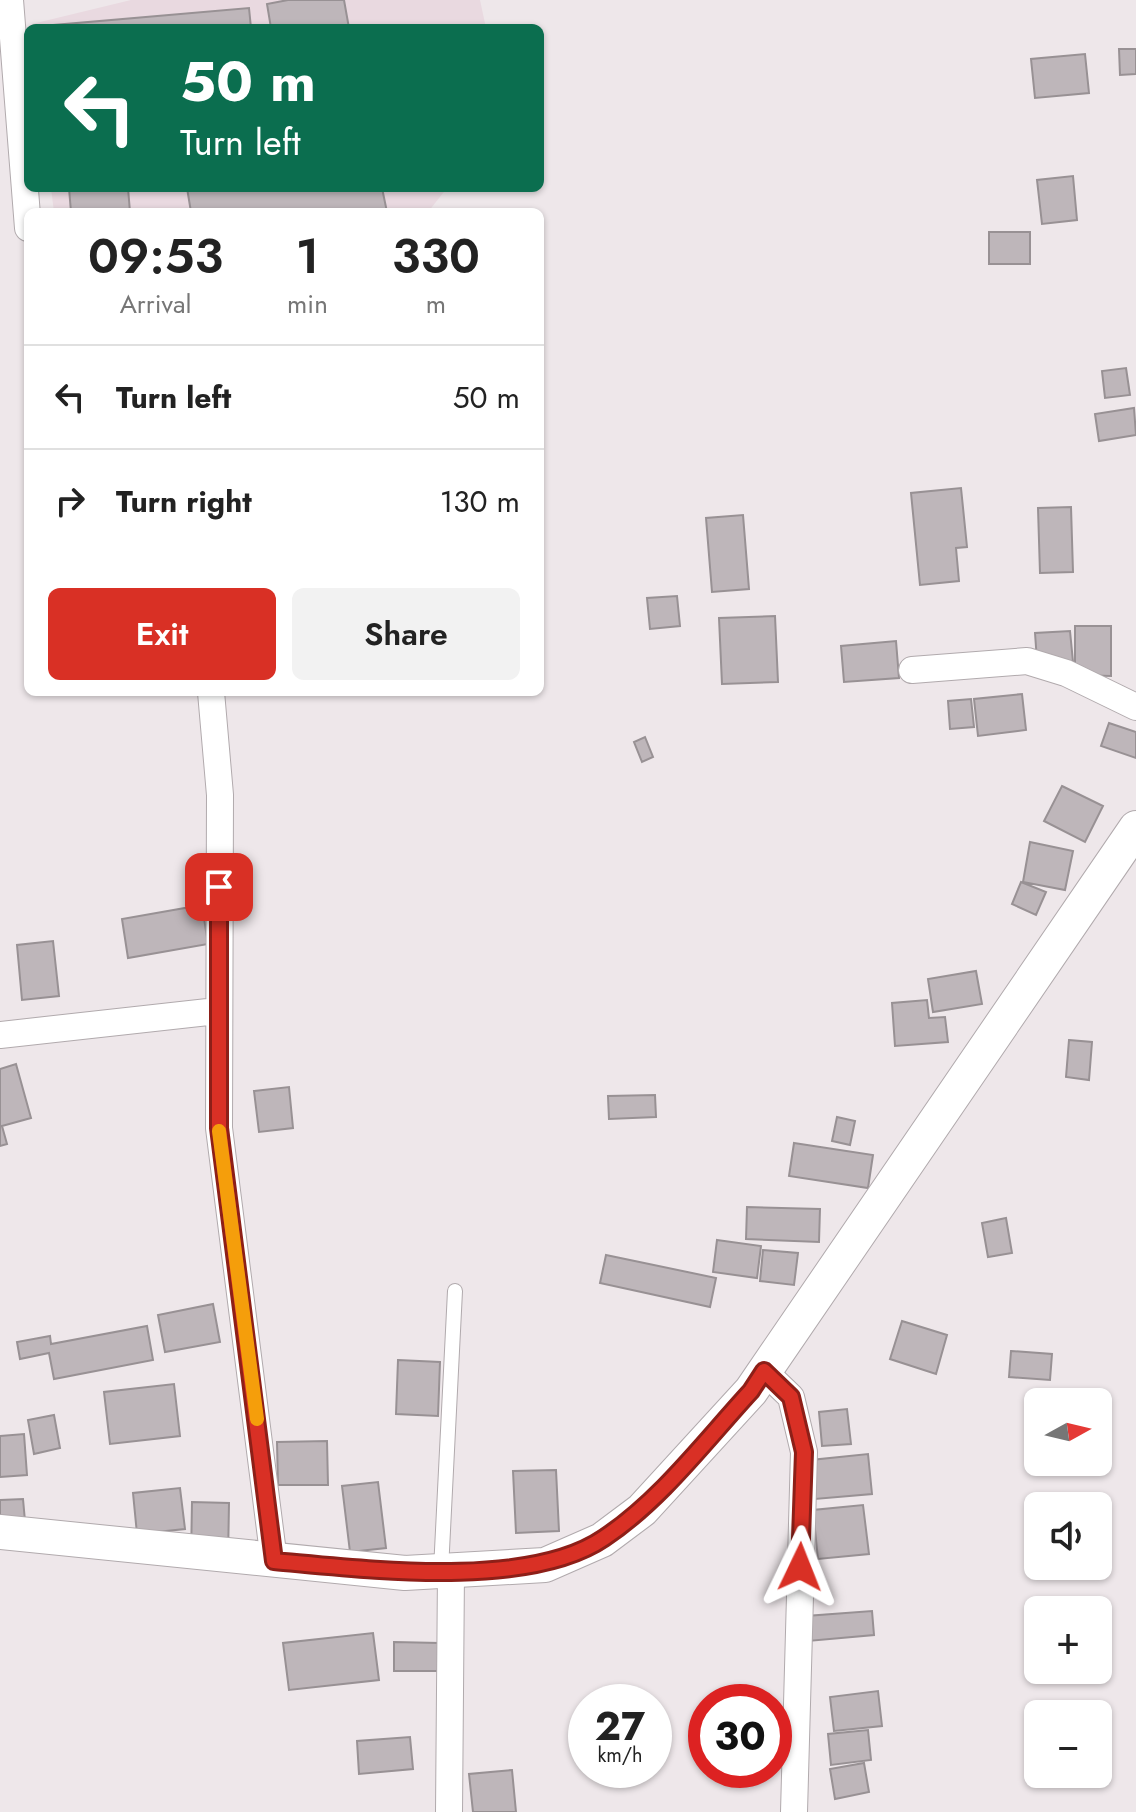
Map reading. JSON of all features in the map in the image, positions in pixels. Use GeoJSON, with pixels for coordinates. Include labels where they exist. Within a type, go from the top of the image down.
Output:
{"type":"FeatureCollection","features":[{"type":"Feature","properties":{"kind":"street"},"geometry":{"type":"LineString","coordinates":[[10,0],[24,177]]}},
{"type":"Feature","properties":{"kind":"street"},"geometry":{"type":"LineString","coordinates":[[912,670],[1027,661],[1044,664],[1136,707]]}},
{"type":"Feature","properties":{"kind":"street"},"geometry":{"type":"LineString","coordinates":[[211,696],[220,795],[219,1128],[274,1561]]}},
{"type":"Feature","properties":{"kind":"street"},"geometry":{"type":"LineString","coordinates":[[0,1532],[448,1576],[545,1565],[602,1540],[642,1510],[751,1391],[775,1381],[1136,828]]}},
{"type":"Feature","properties":{"kind":"street"},"geometry":{"type":"LineString","coordinates":[[0,1035],[217,1011]]}},
{"type":"Feature","properties":{"kind":"street"},"geometry":{"type":"LineString","coordinates":[[775,1381],[795,1409],[804,1452],[794,1812]]}},
{"type":"Feature","properties":{"kind":"street"},"geometry":{"type":"LineString","coordinates":[[448,1576],[451,1613],[449,1812]]}},
{"type":"Feature","properties":{"kind":"lane"},"geometry":{"type":"LineString","coordinates":[[448,1576],[455,1291]]}},
{"type":"Feature","properties":{"kind":"shaded area"},"geometry":{"type":"Polygon","coordinates":[[[131,0],[480,0],[485,24],[32,24],[131,0]]]}},
{"type":"Feature","properties":{"kind":"shaded area"},"geometry":{"type":"Polygon","coordinates":[[[52,192],[444,192],[431,208],[54,208],[52,192]]]}},
{"type":"Feature","properties":{"kind":"building"},"geometry":{"type":"Polygon","coordinates":[[[288,0],[344,0],[348,24],[270,24],[267,4],[288,0]]]}},
{"type":"Feature","properties":{"kind":"building"},"geometry":{"type":"Polygon","coordinates":[[[249,8],[251,24],[65,24],[249,8]]]}},
{"type":"Feature","properties":{"kind":"building"},"geometry":{"type":"Polygon","coordinates":[[[1119,49],[1136,49],[1136,74],[1120,75],[1119,49]]]}},
{"type":"Feature","properties":{"kind":"building"},"geometry":{"type":"Polygon","coordinates":[[[1085,54],[1089,93],[1035,98],[1031,59],[1085,54]]]}},
{"type":"Feature","properties":{"kind":"building"},"geometry":{"type":"Polygon","coordinates":[[[1073,176],[1077,220],[1042,224],[1037,180],[1073,176]]]}},
{"type":"Feature","properties":{"kind":"building"},"geometry":{"type":"Polygon","coordinates":[[[69,192],[128,192],[130,208],[71,208],[69,192]]]}},
{"type":"Feature","properties":{"kind":"building"},"geometry":{"type":"Polygon","coordinates":[[[188,192],[383,192],[386,208],[190,208],[188,192]]]}},
{"type":"Feature","properties":{"kind":"building"},"geometry":{"type":"Polygon","coordinates":[[[989,232],[1030,232],[1030,264],[989,264],[989,232]]]}},
{"type":"Feature","properties":{"kind":"building"},"geometry":{"type":"Polygon","coordinates":[[[1126,368],[1130,395],[1105,398],[1102,371],[1126,368]]]}},
{"type":"Feature","properties":{"kind":"building"},"geometry":{"type":"Polygon","coordinates":[[[1134,408],[1136,435],[1099,441],[1095,414],[1134,408]]]}},
{"type":"Feature","properties":{"kind":"building"},"geometry":{"type":"Polygon","coordinates":[[[961,488],[967,547],[956,548],[959,581],[920,585],[911,493],[961,488]]]}},
{"type":"Feature","properties":{"kind":"building"},"geometry":{"type":"Polygon","coordinates":[[[1071,507],[1073,572],[1040,573],[1038,508],[1071,507]]]}},
{"type":"Feature","properties":{"kind":"building"},"geometry":{"type":"Polygon","coordinates":[[[743,515],[749,589],[712,592],[706,518],[743,515]]]}},
{"type":"Feature","properties":{"kind":"building"},"geometry":{"type":"Polygon","coordinates":[[[677,596],[680,626],[650,629],[647,598],[677,596]]]}},
{"type":"Feature","properties":{"kind":"building"},"geometry":{"type":"Polygon","coordinates":[[[775,616],[778,682],[722,684],[719,618],[775,616]]]}},
{"type":"Feature","properties":{"kind":"building"},"geometry":{"type":"Polygon","coordinates":[[[1075,626],[1111,626],[1111,676],[1075,675],[1075,626]]]}},
{"type":"Feature","properties":{"kind":"building"},"geometry":{"type":"Polygon","coordinates":[[[1070,631],[1074,672],[1038,675],[1035,633],[1070,631]]]}},
{"type":"Feature","properties":{"kind":"building"},"geometry":{"type":"Polygon","coordinates":[[[896,641],[899,678],[844,682],[841,646],[896,641]]]}},
{"type":"Feature","properties":{"kind":"building"},"geometry":{"type":"Polygon","coordinates":[[[1022,694],[1026,730],[978,736],[974,699],[1022,694]]]}},
{"type":"Feature","properties":{"kind":"building"},"geometry":{"type":"Polygon","coordinates":[[[971,699],[974,727],[950,729],[948,701],[971,699]]]}},
{"type":"Feature","properties":{"kind":"building"},"geometry":{"type":"Polygon","coordinates":[[[1109,723],[1136,732],[1136,758],[1101,746],[1109,723]]]}},
{"type":"Feature","properties":{"kind":"building"},"geometry":{"type":"Polygon","coordinates":[[[645,737],[653,757],[642,762],[634,742],[645,737]]]}},
{"type":"Feature","properties":{"kind":"building"},"geometry":{"type":"Polygon","coordinates":[[[1062,786],[1103,806],[1085,842],[1044,821],[1062,786]]]}},
{"type":"Feature","properties":{"kind":"building"},"geometry":{"type":"Polygon","coordinates":[[[1030,842],[1073,851],[1065,890],[1023,882],[1030,842]]]}},
{"type":"Feature","properties":{"kind":"building"},"geometry":{"type":"Polygon","coordinates":[[[1021,882],[1046,892],[1036,915],[1012,904],[1021,882]]]}},
{"type":"Feature","properties":{"kind":"building"},"geometry":{"type":"Polygon","coordinates":[[[202,905],[208,944],[128,958],[122,919],[202,905]]]}},
{"type":"Feature","properties":{"kind":"building"},"geometry":{"type":"Polygon","coordinates":[[[53,941],[59,996],[22,1000],[17,945],[53,941]]]}},
{"type":"Feature","properties":{"kind":"building"},"geometry":{"type":"Polygon","coordinates":[[[976,971],[982,1004],[933,1012],[928,979],[976,971]]]}},
{"type":"Feature","properties":{"kind":"building"},"geometry":{"type":"Polygon","coordinates":[[[927,1000],[929,1018],[945,1017],[948,1042],[895,1046],[892,1003],[927,1000]]]}},
{"type":"Feature","properties":{"kind":"building"},"geometry":{"type":"Polygon","coordinates":[[[1069,1040],[1092,1042],[1089,1080],[1066,1077],[1069,1040]]]}},
{"type":"Feature","properties":{"kind":"building"},"geometry":{"type":"Polygon","coordinates":[[[16,1064],[31,1118],[2,1126],[7,1144],[0,1146],[0,1069],[16,1064]]]}},
{"type":"Feature","properties":{"kind":"building"},"geometry":{"type":"Polygon","coordinates":[[[289,1087],[293,1128],[259,1132],[254,1091],[289,1087]]]}},
{"type":"Feature","properties":{"kind":"building"},"geometry":{"type":"Polygon","coordinates":[[[655,1095],[656,1117],[609,1119],[608,1096],[655,1095]]]}},
{"type":"Feature","properties":{"kind":"building"},"geometry":{"type":"Polygon","coordinates":[[[837,1117],[855,1121],[850,1145],[832,1141],[837,1117]]]}},
{"type":"Feature","properties":{"kind":"building"},"geometry":{"type":"Polygon","coordinates":[[[794,1143],[873,1155],[868,1188],[789,1176],[794,1143]]]}},
{"type":"Feature","properties":{"kind":"building"},"geometry":{"type":"Polygon","coordinates":[[[747,1207],[820,1209],[819,1242],[746,1239],[747,1207]]]}},
{"type":"Feature","properties":{"kind":"building"},"geometry":{"type":"Polygon","coordinates":[[[1006,1218],[1012,1253],[988,1257],[982,1223],[1006,1218]]]}},
{"type":"Feature","properties":{"kind":"building"},"geometry":{"type":"Polygon","coordinates":[[[717,1240],[761,1246],[757,1278],[713,1272],[717,1240]]]}},
{"type":"Feature","properties":{"kind":"building"},"geometry":{"type":"Polygon","coordinates":[[[763,1250],[798,1253],[794,1285],[760,1281],[763,1250]]]}},
{"type":"Feature","properties":{"kind":"building"},"geometry":{"type":"Polygon","coordinates":[[[606,1255],[716,1278],[710,1307],[600,1283],[606,1255]]]}},
{"type":"Feature","properties":{"kind":"building"},"geometry":{"type":"Polygon","coordinates":[[[213,1304],[220,1342],[165,1352],[158,1315],[213,1304]]]}},
{"type":"Feature","properties":{"kind":"building"},"geometry":{"type":"Polygon","coordinates":[[[902,1321],[947,1335],[936,1374],[890,1359],[902,1321]]]}},
{"type":"Feature","properties":{"kind":"building"},"geometry":{"type":"Polygon","coordinates":[[[147,1326],[153,1360],[54,1379],[49,1353],[20,1359],[17,1342],[50,1336],[51,1344],[147,1326]]]}},
{"type":"Feature","properties":{"kind":"building"},"geometry":{"type":"Polygon","coordinates":[[[1011,1351],[1052,1354],[1050,1380],[1009,1377],[1011,1351]]]}},
{"type":"Feature","properties":{"kind":"building"},"geometry":{"type":"Polygon","coordinates":[[[398,1360],[440,1362],[438,1416],[396,1414],[398,1360]]]}},
{"type":"Feature","properties":{"kind":"building"},"geometry":{"type":"Polygon","coordinates":[[[174,1384],[180,1436],[110,1444],[104,1392],[174,1384]]]}},
{"type":"Feature","properties":{"kind":"building"},"geometry":{"type":"Polygon","coordinates":[[[847,1409],[851,1444],[822,1446],[819,1412],[847,1409]]]}},
{"type":"Feature","properties":{"kind":"building"},"geometry":{"type":"Polygon","coordinates":[[[54,1415],[60,1448],[34,1454],[28,1420],[54,1415]]]}},
{"type":"Feature","properties":{"kind":"building"},"geometry":{"type":"Polygon","coordinates":[[[24,1434],[27,1475],[0,1477],[0,1436],[24,1434]]]}},
{"type":"Feature","properties":{"kind":"building"},"geometry":{"type":"Polygon","coordinates":[[[327,1441],[328,1485],[278,1485],[277,1442],[327,1441]]]}},
{"type":"Feature","properties":{"kind":"building"},"geometry":{"type":"Polygon","coordinates":[[[868,1454],[872,1494],[815,1499],[811,1460],[868,1454]]]}},
{"type":"Feature","properties":{"kind":"building"},"geometry":{"type":"Polygon","coordinates":[[[556,1470],[559,1531],[516,1533],[513,1471],[556,1470]]]}},
{"type":"Feature","properties":{"kind":"building"},"geometry":{"type":"Polygon","coordinates":[[[378,1482],[386,1548],[350,1552],[342,1486],[378,1482]]]}},
{"type":"Feature","properties":{"kind":"building"},"geometry":{"type":"Polygon","coordinates":[[[180,1488],[185,1529],[137,1534],[133,1493],[180,1488]]]}},
{"type":"Feature","properties":{"kind":"building"},"geometry":{"type":"Polygon","coordinates":[[[23,1499],[26,1532],[0,1533],[0,1500],[23,1499]]]}},
{"type":"Feature","properties":{"kind":"building"},"geometry":{"type":"Polygon","coordinates":[[[192,1502],[229,1503],[228,1560],[191,1559],[192,1502]]]}},
{"type":"Feature","properties":{"kind":"building"},"geometry":{"type":"Polygon","coordinates":[[[863,1505],[869,1554],[818,1559],[813,1510],[863,1505]]]}},
{"type":"Feature","properties":{"kind":"building"},"geometry":{"type":"Polygon","coordinates":[[[872,1611],[874,1635],[808,1641],[806,1616],[872,1611]]]}},
{"type":"Feature","properties":{"kind":"building"},"geometry":{"type":"Polygon","coordinates":[[[373,1633],[379,1680],[289,1690],[283,1643],[373,1633]]]}},
{"type":"Feature","properties":{"kind":"building"},"geometry":{"type":"Polygon","coordinates":[[[394,1642],[439,1643],[439,1671],[394,1671],[394,1642]]]}},
{"type":"Feature","properties":{"kind":"building"},"geometry":{"type":"Polygon","coordinates":[[[878,1691],[882,1726],[834,1731],[830,1697],[878,1691]]]}},
{"type":"Feature","properties":{"kind":"building"},"geometry":{"type":"Polygon","coordinates":[[[868,1730],[871,1760],[831,1765],[828,1734],[868,1730]]]}},
{"type":"Feature","properties":{"kind":"building"},"geometry":{"type":"Polygon","coordinates":[[[410,1737],[413,1769],[359,1774],[357,1741],[410,1737]]]}},
{"type":"Feature","properties":{"kind":"building"},"geometry":{"type":"Polygon","coordinates":[[[864,1763],[869,1792],[835,1799],[830,1769],[864,1763]]]}},
{"type":"Feature","properties":{"kind":"building"},"geometry":{"type":"Polygon","coordinates":[[[512,1770],[516,1812],[473,1812],[469,1774],[512,1770]]]}},
{"type":"Feature","properties":{"kind":"slow traffic"},"geometry":{"type":"LineString","coordinates":[[219,1131],[257,1419]]}},
{"type":"Feature","properties":{"kind":"route"},"geometry":{"type":"LineString","coordinates":[[219,887],[219,1128],[274,1561],[405,1573],[545,1565],[602,1540],[642,1510],[751,1391],[764,1371],[791,1397],[804,1452],[800,1567]]}}]}
